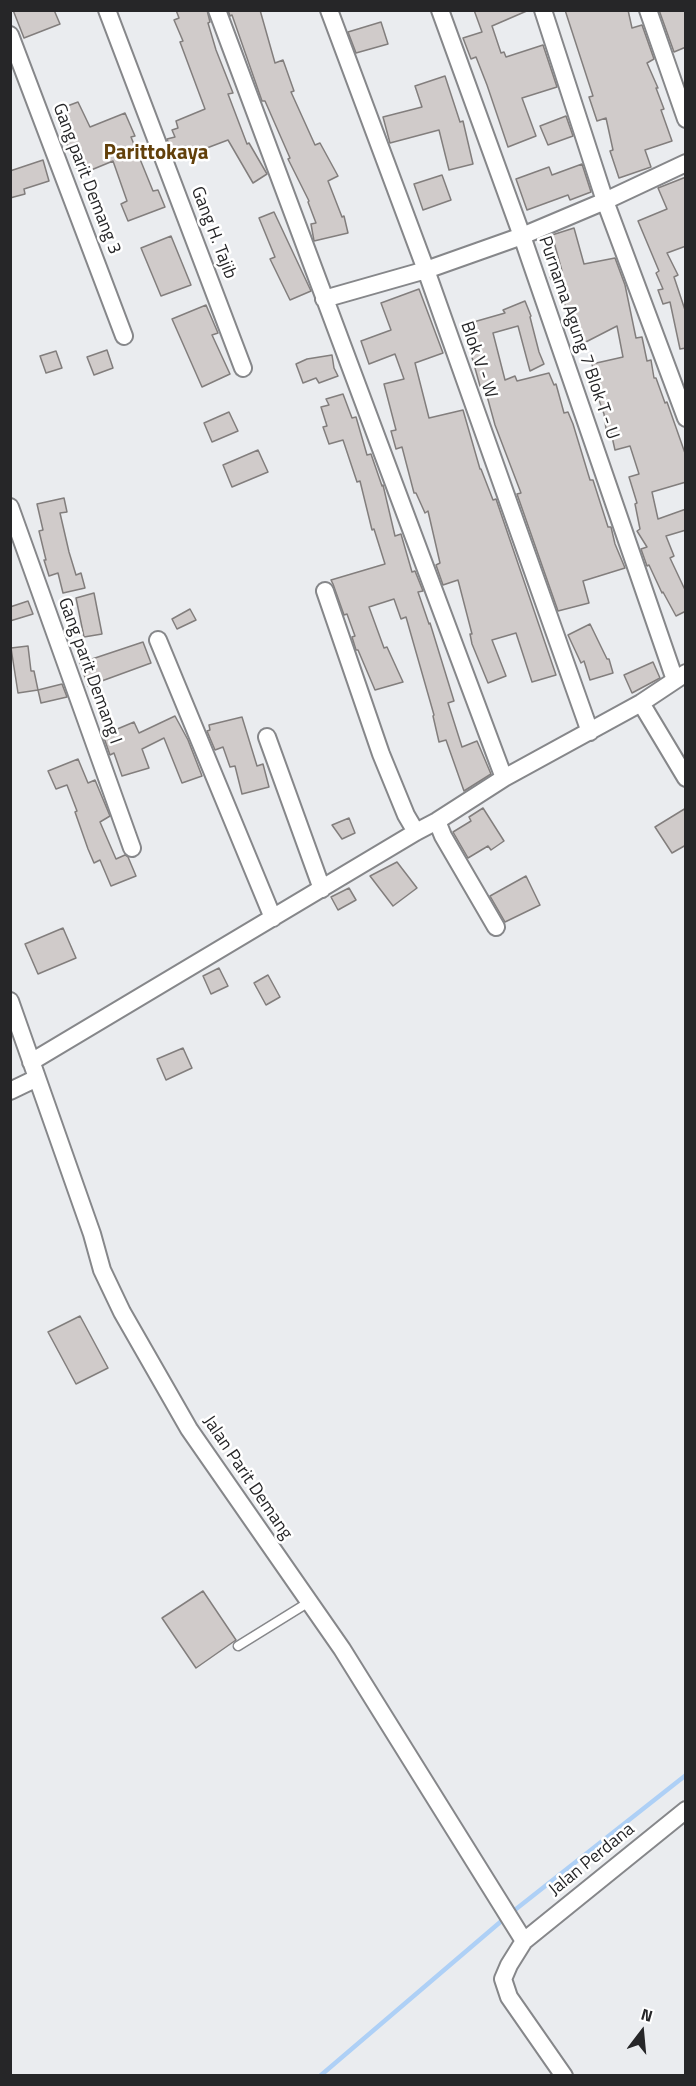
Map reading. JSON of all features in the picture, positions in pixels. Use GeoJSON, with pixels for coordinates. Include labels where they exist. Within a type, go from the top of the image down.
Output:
{"type":"FeatureCollection","features":[{"type":"Feature","properties":{"kind":"street","name":"Gang H. Tajib"},"geometry":{"type":"LineString","coordinates":[[107,10],[243,368]]}},
{"type":"Feature","properties":{"kind":"street"},"geometry":{"type":"LineString","coordinates":[[217,10],[504,778]]}},
{"type":"Feature","properties":{"kind":"street","name":"Blok V - W"},"geometry":{"type":"LineString","coordinates":[[329,10],[426,270],[588,728]]}},
{"type":"Feature","properties":{"kind":"street","name":"Purnama Agung 7 Blok T - U"},"geometry":{"type":"LineString","coordinates":[[440,10],[680,677]]}},
{"type":"Feature","properties":{"kind":"street"},"geometry":{"type":"LineString","coordinates":[[543,10],[605,201],[686,418]]}},
{"type":"Feature","properties":{"kind":"street"},"geometry":{"type":"LineString","coordinates":[[648,10],[686,119]]}},
{"type":"Feature","properties":{"kind":"street","name":"Gang parit Demang 3"},"geometry":{"type":"LineString","coordinates":[[10,35],[124,336]]}},
{"type":"Feature","properties":{"kind":"street"},"geometry":{"type":"LineString","coordinates":[[324,299],[426,270],[522,236],[686,163]]}},
{"type":"Feature","properties":{"kind":"street","name":"Gang parit Demang I"},"geometry":{"type":"LineString","coordinates":[[10,507],[132,848]]}},
{"type":"Feature","properties":{"kind":"street"},"geometry":{"type":"LineString","coordinates":[[325,591],[381,753],[406,815],[416,832]]}},
{"type":"Feature","properties":{"kind":"street"},"geometry":{"type":"LineString","coordinates":[[158,640],[273,918]]}},
{"type":"Feature","properties":{"kind":"street"},"geometry":{"type":"LineString","coordinates":[[10,1091],[34,1070],[273,918],[588,728],[641,703],[680,677]]}},
{"type":"Feature","properties":{"kind":"street"},"geometry":{"type":"LineString","coordinates":[[641,703],[686,778]]}},
{"type":"Feature","properties":{"kind":"street"},"geometry":{"type":"LineString","coordinates":[[267,737],[322,889]]}},
{"type":"Feature","properties":{"kind":"street"},"geometry":{"type":"LineString","coordinates":[[437,821],[443,837],[496,927]]}},
{"type":"Feature","properties":{"kind":"street","name":"Jalan Parit Demang"},"geometry":{"type":"LineString","coordinates":[[10,1001],[92,1234],[102,1270],[122,1312],[189,1429],[342,1649],[524,1941]]}},
{"type":"Feature","properties":{"kind":"street","name":"Jalan Perdana"},"geometry":{"type":"LineString","coordinates":[[564,2076],[509,1997],[503,1979],[509,1965],[524,1941],[686,1810]]}},
{"type":"Feature","properties":{"kind":"lane"},"geometry":{"type":"LineString","coordinates":[[238,1646],[309,1602]]}},
{"type":"Feature","properties":{"kind":"building"},"geometry":{"type":"Polygon","coordinates":[[[13,10],[54,10],[60,24],[24,38],[13,10]]]}},
{"type":"Feature","properties":{"kind":"building"},"geometry":{"type":"Polygon","coordinates":[[[176,10],[207,10],[210,22],[208,23],[216,50],[233,93],[228,94],[247,144],[249,143],[267,174],[253,183],[228,140],[183,157],[180,149],[172,152],[167,139],[175,137],[172,130],[178,128],[176,121],[205,109],[180,42],[183,41],[174,20],[179,18],[176,10]]]}},
{"type":"Feature","properties":{"kind":"building"},"geometry":{"type":"Polygon","coordinates":[[[228,10],[260,10],[275,63],[283,60],[294,91],[291,92],[315,145],[320,143],[338,176],[328,181],[342,217],[344,216],[348,233],[314,241],[311,224],[316,223],[309,201],[288,159],[290,158],[265,101],[262,101],[232,15],[230,16],[228,10]]]}},
{"type":"Feature","properties":{"kind":"building"},"geometry":{"type":"Polygon","coordinates":[[[474,10],[529,10],[492,26],[501,53],[504,52],[506,57],[543,45],[557,87],[522,98],[536,136],[508,147],[476,57],[471,59],[463,38],[482,32],[474,10]]]}},
{"type":"Feature","properties":{"kind":"building"},"geometry":{"type":"Polygon","coordinates":[[[565,10],[628,10],[632,28],[642,25],[654,59],[647,63],[658,88],[656,88],[664,109],[661,110],[672,141],[645,150],[651,167],[619,178],[610,151],[613,150],[606,118],[597,121],[589,97],[593,96],[565,10]]]}},
{"type":"Feature","properties":{"kind":"building"},"geometry":{"type":"Polygon","coordinates":[[[659,10],[686,10],[686,47],[674,52],[659,10]]]}},
{"type":"Feature","properties":{"kind":"building"},"geometry":{"type":"Polygon","coordinates":[[[381,22],[388,44],[356,53],[348,32],[381,22]]]}},
{"type":"Feature","properties":{"kind":"building"},"geometry":{"type":"Polygon","coordinates":[[[445,76],[460,122],[463,121],[473,164],[449,170],[439,130],[390,143],[383,117],[422,107],[415,86],[445,76]]]}},
{"type":"Feature","properties":{"kind":"building"},"geometry":{"type":"Polygon","coordinates":[[[78,102],[90,127],[125,113],[135,136],[131,137],[153,191],[158,190],[165,207],[128,221],[121,204],[127,201],[113,161],[79,175],[54,111],[78,102]]]}},
{"type":"Feature","properties":{"kind":"building"},"geometry":{"type":"Polygon","coordinates":[[[566,116],[573,136],[548,145],[540,126],[566,116]]]}},
{"type":"Feature","properties":{"kind":"building"},"geometry":{"type":"Polygon","coordinates":[[[43,160],[49,181],[24,189],[25,194],[10,198],[10,171],[43,160]]]}},
{"type":"Feature","properties":{"kind":"building"},"geometry":{"type":"Polygon","coordinates":[[[582,164],[591,192],[570,200],[568,195],[527,210],[516,179],[549,167],[552,175],[582,164]]]}},
{"type":"Feature","properties":{"kind":"building"},"geometry":{"type":"Polygon","coordinates":[[[442,175],[451,200],[423,210],[414,184],[442,175]]]}},
{"type":"Feature","properties":{"kind":"building"},"geometry":{"type":"Polygon","coordinates":[[[686,177],[686,246],[667,253],[678,275],[674,277],[686,313],[686,348],[680,349],[670,302],[663,304],[658,290],[663,289],[656,273],[659,271],[638,221],[667,209],[658,188],[686,177]]]}},
{"type":"Feature","properties":{"kind":"building"},"geometry":{"type":"Polygon","coordinates":[[[274,212],[311,291],[290,300],[270,259],[275,257],[259,218],[274,212]]]}},
{"type":"Feature","properties":{"kind":"building"},"geometry":{"type":"Polygon","coordinates":[[[574,228],[584,264],[615,258],[625,285],[636,338],[642,337],[647,361],[651,360],[654,378],[656,378],[665,403],[667,402],[686,456],[686,482],[652,492],[658,519],[686,509],[686,530],[666,536],[674,556],[670,558],[686,592],[686,611],[676,616],[649,565],[647,566],[641,549],[647,547],[637,531],[640,529],[635,504],[637,503],[629,477],[639,474],[630,446],[615,450],[610,428],[606,429],[604,414],[595,389],[597,388],[592,364],[623,357],[617,326],[578,346],[569,328],[572,327],[562,296],[560,297],[550,277],[562,271],[552,235],[574,228]]]}},
{"type":"Feature","properties":{"kind":"building"},"geometry":{"type":"Polygon","coordinates":[[[171,236],[191,285],[161,296],[141,248],[171,236]]]}},
{"type":"Feature","properties":{"kind":"building"},"geometry":{"type":"Polygon","coordinates":[[[419,289],[443,353],[415,363],[429,418],[463,410],[480,469],[493,500],[496,499],[556,675],[532,682],[516,633],[492,640],[506,676],[488,683],[472,644],[470,634],[472,634],[458,580],[443,585],[436,565],[440,563],[428,511],[425,513],[414,493],[402,447],[396,449],[391,431],[396,430],[384,384],[404,379],[395,354],[369,364],[361,341],[391,330],[381,303],[419,289]]]}},
{"type":"Feature","properties":{"kind":"building"},"geometry":{"type":"Polygon","coordinates":[[[525,301],[544,364],[530,371],[518,326],[493,333],[505,380],[515,376],[517,381],[549,373],[554,385],[556,384],[564,413],[568,412],[573,424],[590,480],[593,480],[608,527],[611,527],[625,568],[583,581],[589,603],[558,611],[517,494],[521,493],[495,425],[484,385],[480,386],[463,325],[505,313],[503,310],[525,301]]]}},
{"type":"Feature","properties":{"kind":"building"},"geometry":{"type":"Polygon","coordinates":[[[206,305],[218,333],[212,335],[230,374],[202,387],[172,319],[206,305]]]}},
{"type":"Feature","properties":{"kind":"building"},"geometry":{"type":"Polygon","coordinates":[[[107,350],[113,368],[94,375],[87,357],[107,350]]]}},
{"type":"Feature","properties":{"kind":"building"},"geometry":{"type":"Polygon","coordinates":[[[56,351],[62,368],[46,373],[40,356],[56,351]]]}},
{"type":"Feature","properties":{"kind":"building"},"geometry":{"type":"Polygon","coordinates":[[[332,355],[338,376],[319,383],[316,378],[303,383],[296,364],[307,359],[332,355]]]}},
{"type":"Feature","properties":{"kind":"building"},"geometry":{"type":"Polygon","coordinates":[[[343,394],[352,418],[356,417],[367,455],[371,454],[383,485],[395,536],[401,534],[412,572],[415,571],[423,591],[418,592],[454,701],[448,703],[462,747],[477,741],[491,774],[464,791],[446,740],[439,742],[434,715],[406,617],[401,619],[394,599],[369,607],[384,648],[387,647],[403,682],[375,690],[358,650],[356,650],[352,637],[355,636],[347,614],[344,615],[331,580],[385,564],[374,529],[372,530],[360,481],[357,482],[343,440],[329,444],[323,427],[327,426],[321,407],[329,405],[326,399],[343,394]]]}},
{"type":"Feature","properties":{"kind":"building"},"geometry":{"type":"Polygon","coordinates":[[[229,412],[238,431],[212,442],[204,423],[229,412]]]}},
{"type":"Feature","properties":{"kind":"building"},"geometry":{"type":"Polygon","coordinates":[[[258,450],[268,472],[232,487],[223,465],[258,450]]]}},
{"type":"Feature","properties":{"kind":"building"},"geometry":{"type":"Polygon","coordinates":[[[64,498],[67,512],[60,513],[69,552],[76,575],[81,573],[85,588],[63,593],[58,573],[49,576],[44,560],[46,560],[39,531],[43,530],[37,504],[64,498]]]}},
{"type":"Feature","properties":{"kind":"building"},"geometry":{"type":"Polygon","coordinates":[[[94,593],[102,634],[84,637],[76,598],[94,593]]]}},
{"type":"Feature","properties":{"kind":"building"},"geometry":{"type":"Polygon","coordinates":[[[28,601],[33,614],[10,621],[10,607],[28,601]]]}},
{"type":"Feature","properties":{"kind":"building"},"geometry":{"type":"Polygon","coordinates":[[[190,609],[196,620],[177,629],[172,619],[190,609]]]}},
{"type":"Feature","properties":{"kind":"building"},"geometry":{"type":"Polygon","coordinates":[[[590,624],[609,659],[613,673],[590,680],[584,661],[581,663],[568,635],[590,624]]]}},
{"type":"Feature","properties":{"kind":"building"},"geometry":{"type":"Polygon","coordinates":[[[143,642],[151,663],[88,686],[80,663],[143,642]]]}},
{"type":"Feature","properties":{"kind":"building"},"geometry":{"type":"Polygon","coordinates":[[[28,646],[31,671],[34,671],[38,690],[18,693],[11,648],[28,646]]]}},
{"type":"Feature","properties":{"kind":"building"},"geometry":{"type":"Polygon","coordinates":[[[653,662],[660,678],[632,693],[624,675],[653,662]]]}},
{"type":"Feature","properties":{"kind":"building"},"geometry":{"type":"Polygon","coordinates":[[[62,684],[67,697],[41,703],[38,690],[62,684]]]}},
{"type":"Feature","properties":{"kind":"building"},"geometry":{"type":"Polygon","coordinates":[[[175,716],[188,740],[202,776],[182,783],[164,738],[142,749],[149,768],[122,776],[114,753],[110,755],[103,735],[134,722],[139,733],[175,716]]]}},
{"type":"Feature","properties":{"kind":"building"},"geometry":{"type":"Polygon","coordinates":[[[242,717],[257,766],[263,764],[269,787],[242,794],[235,766],[230,767],[223,747],[215,750],[207,731],[210,730],[209,725],[242,717]]]}},
{"type":"Feature","properties":{"kind":"building"},"geometry":{"type":"Polygon","coordinates":[[[78,759],[88,783],[95,780],[110,816],[100,822],[116,859],[125,855],[128,857],[136,876],[111,886],[100,860],[94,863],[67,785],[56,789],[48,771],[78,759]]]}},
{"type":"Feature","properties":{"kind":"building"},"geometry":{"type":"Polygon","coordinates":[[[483,808],[504,841],[491,850],[488,846],[468,858],[453,832],[471,821],[469,817],[483,808]]]}},
{"type":"Feature","properties":{"kind":"building"},"geometry":{"type":"Polygon","coordinates":[[[686,808],[686,845],[672,853],[655,827],[686,808]]]}},
{"type":"Feature","properties":{"kind":"building"},"geometry":{"type":"Polygon","coordinates":[[[349,818],[355,833],[342,839],[332,825],[349,818]]]}},
{"type":"Feature","properties":{"kind":"building"},"geometry":{"type":"Polygon","coordinates":[[[397,862],[417,888],[393,906],[370,876],[397,862]]]}},
{"type":"Feature","properties":{"kind":"building"},"geometry":{"type":"Polygon","coordinates":[[[526,876],[540,905],[505,922],[490,896],[526,876]]]}},
{"type":"Feature","properties":{"kind":"building"},"geometry":{"type":"Polygon","coordinates":[[[349,888],[356,900],[338,910],[331,897],[349,888]]]}},
{"type":"Feature","properties":{"kind":"building"},"geometry":{"type":"Polygon","coordinates":[[[63,928],[76,958],[38,974],[25,944],[63,928]]]}},
{"type":"Feature","properties":{"kind":"building"},"geometry":{"type":"Polygon","coordinates":[[[219,968],[228,986],[211,994],[203,976],[219,968]]]}},
{"type":"Feature","properties":{"kind":"building"},"geometry":{"type":"Polygon","coordinates":[[[268,975],[280,997],[266,1005],[254,983],[268,975]]]}},
{"type":"Feature","properties":{"kind":"building"},"geometry":{"type":"Polygon","coordinates":[[[183,1048],[192,1068],[166,1080],[157,1059],[183,1048]]]}},
{"type":"Feature","properties":{"kind":"building"},"geometry":{"type":"Polygon","coordinates":[[[80,1316],[108,1368],[76,1384],[48,1332],[80,1316]]]}},
{"type":"Feature","properties":{"kind":"building"},"geometry":{"type":"Polygon","coordinates":[[[203,1591],[236,1640],[196,1668],[162,1618],[203,1591]]]}},
{"type":"Feature","properties":{"kind":"waterway"},"geometry":{"type":"LineString","coordinates":[[511,1913],[686,1775]]}},
{"type":"Feature","properties":{"kind":"waterway"},"geometry":{"type":"LineString","coordinates":[[320,2076],[505,1918]]}},
{"type":"Feature","properties":{"kind":"district","name":"Parittokaya"},"geometry":{"type":"Point","coordinates":[156,154]}}]}
